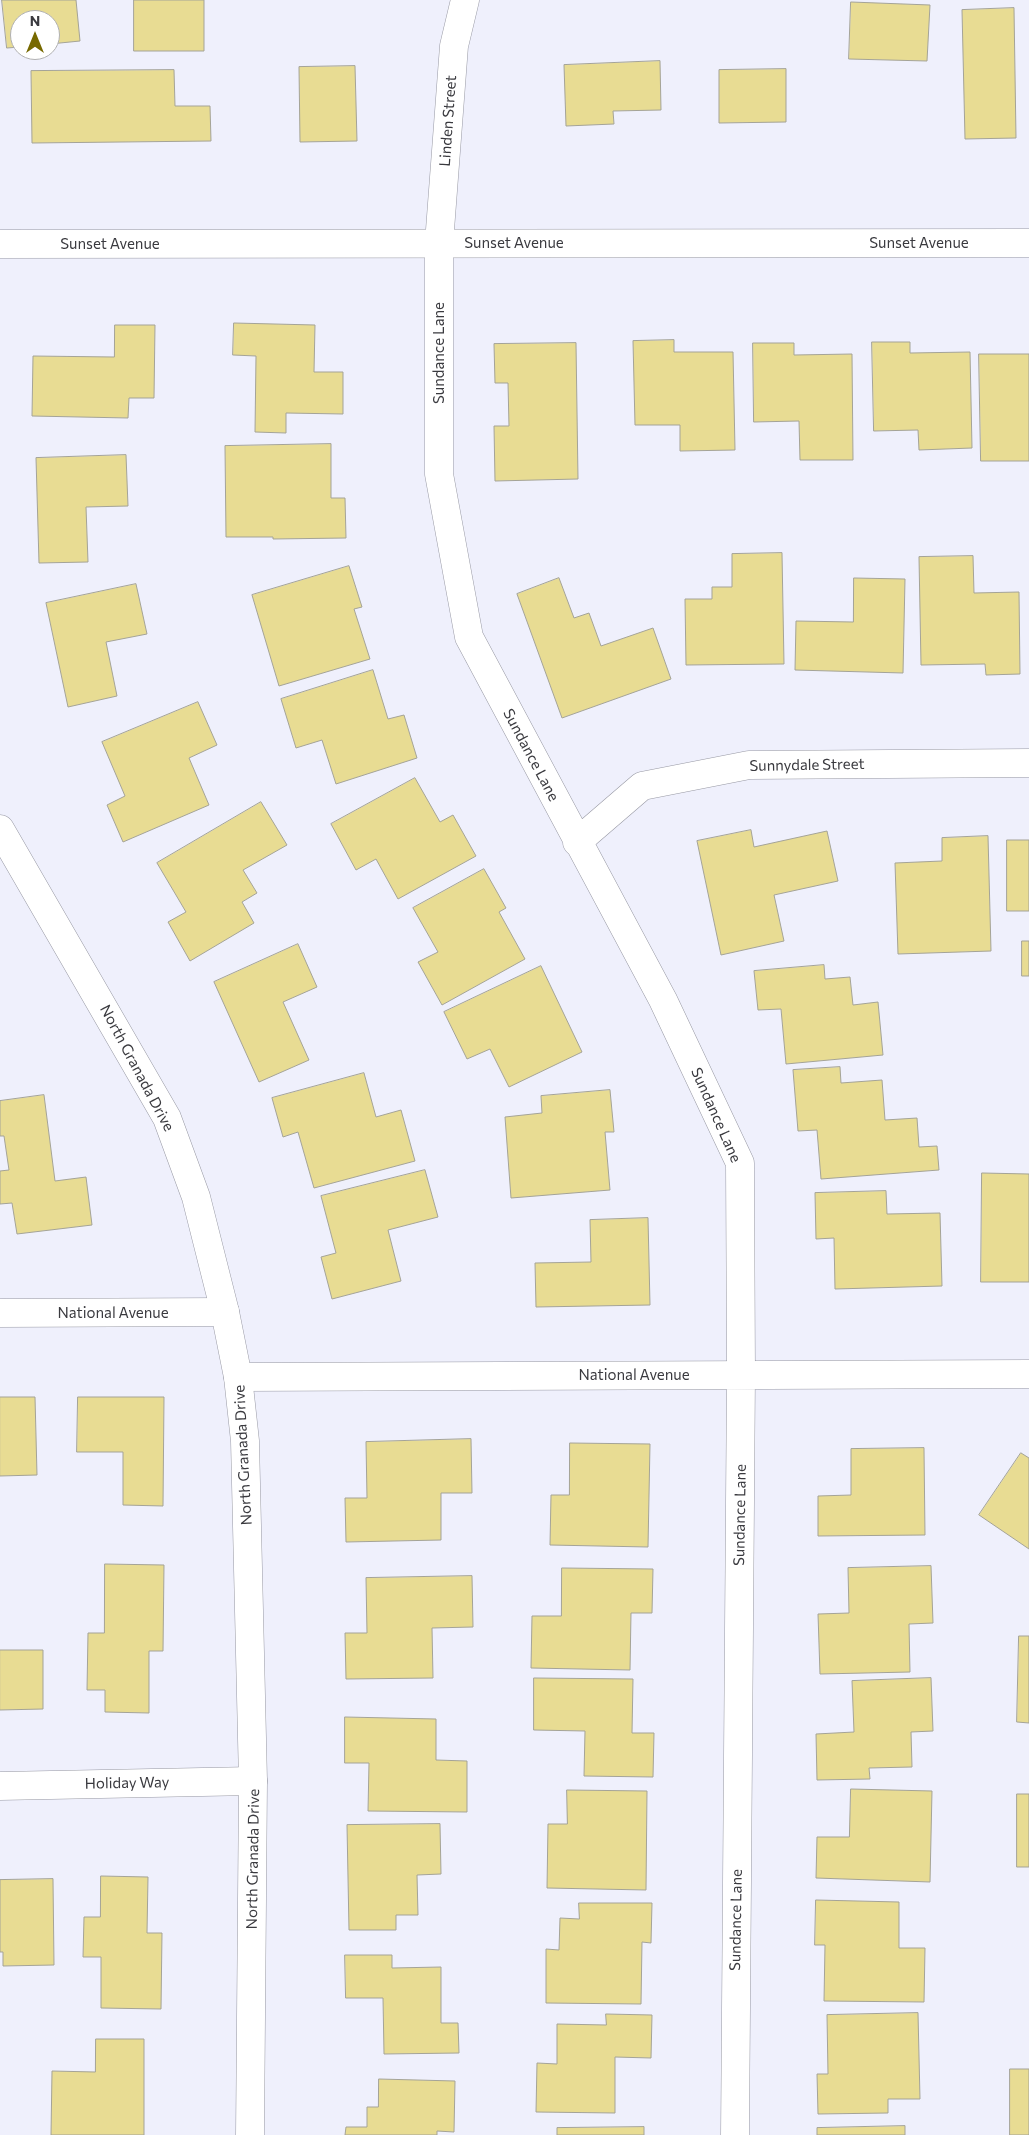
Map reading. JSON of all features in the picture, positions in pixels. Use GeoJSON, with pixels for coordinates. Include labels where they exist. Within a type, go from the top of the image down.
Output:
{"type":"FeatureCollection","features":[{"type":"Feature","properties":{"kind":"street","name":"Linden Street"},"geometry":{"type":"LineString","coordinates":[[439,243],[454,46],[465,0]]}},
{"type":"Feature","properties":{"kind":"street","name":"Sundance Lane"},"geometry":{"type":"LineString","coordinates":[[439,243],[439,474],[469,637],[663,1000],[740,1163],[741,1375],[734,2135]]}},
{"type":"Feature","properties":{"kind":"street","name":"Sunset Avenue"},"geometry":{"type":"LineString","coordinates":[[0,244],[1029,243]]}},
{"type":"Feature","properties":{"kind":"street","name":"Sunnydale Street"},"geometry":{"type":"LineString","coordinates":[[577,842],[642,786],[749,765],[1029,763]]}},
{"type":"Feature","properties":{"kind":"street","name":"North Granada Drive"},"geometry":{"type":"LineString","coordinates":[[0,829],[167,1118],[196,1197],[225,1312],[238,1377],[246,1441],[254,1781],[250,2135]]}},
{"type":"Feature","properties":{"kind":"street","name":"National Avenue"},"geometry":{"type":"LineString","coordinates":[[0,1313],[225,1312]]}},
{"type":"Feature","properties":{"kind":"street","name":"National Avenue"},"geometry":{"type":"LineString","coordinates":[[238,1377],[1029,1374]]}},
{"type":"Feature","properties":{"kind":"street","name":"Holiday Way"},"geometry":{"type":"LineString","coordinates":[[0,1786],[254,1781]]}},
{"type":"Feature","properties":{"kind":"building"},"geometry":{"type":"Polygon","coordinates":[[[2,0],[76,0],[80,41],[60,43],[60,10],[10,10],[10,48],[7,48],[2,0]]]}},
{"type":"Feature","properties":{"kind":"building"},"geometry":{"type":"Polygon","coordinates":[[[134,0],[204,0],[204,51],[134,51],[134,0]]]}},
{"type":"Feature","properties":{"kind":"building"},"geometry":{"type":"Polygon","coordinates":[[[851,2],[930,5],[927,61],[849,59],[851,2]]]}},
{"type":"Feature","properties":{"kind":"building"},"geometry":{"type":"Polygon","coordinates":[[[1014,8],[1016,138],[965,139],[962,10],[1014,8]]]}},
{"type":"Feature","properties":{"kind":"building"},"geometry":{"type":"Polygon","coordinates":[[[660,61],[661,110],[613,111],[614,124],[566,126],[564,65],[660,61]]]}},
{"type":"Feature","properties":{"kind":"building"},"geometry":{"type":"Polygon","coordinates":[[[355,66],[357,141],[300,142],[299,67],[355,66]]]}},
{"type":"Feature","properties":{"kind":"building"},"geometry":{"type":"Polygon","coordinates":[[[786,69],[786,122],[719,123],[719,70],[786,69]]]}},
{"type":"Feature","properties":{"kind":"building"},"geometry":{"type":"Polygon","coordinates":[[[174,70],[175,106],[210,106],[211,141],[32,143],[31,71],[174,70]]]}},
{"type":"Feature","properties":{"kind":"building"},"geometry":{"type":"Polygon","coordinates":[[[234,323],[315,325],[314,372],[343,372],[343,414],[286,413],[286,433],[255,432],[256,356],[233,355],[234,323]]]}},
{"type":"Feature","properties":{"kind":"building"},"geometry":{"type":"Polygon","coordinates":[[[115,325],[155,325],[154,398],[129,398],[128,418],[32,416],[33,356],[114,357],[115,325]]]}},
{"type":"Feature","properties":{"kind":"building"},"geometry":{"type":"Polygon","coordinates":[[[674,340],[674,352],[733,352],[735,450],[680,451],[680,425],[635,425],[633,341],[674,340]]]}},
{"type":"Feature","properties":{"kind":"building"},"geometry":{"type":"Polygon","coordinates":[[[872,342],[910,342],[910,353],[970,352],[972,448],[919,450],[918,430],[874,431],[872,342]]]}},
{"type":"Feature","properties":{"kind":"building"},"geometry":{"type":"Polygon","coordinates":[[[576,343],[578,479],[495,481],[494,426],[509,426],[508,383],[495,383],[494,344],[576,343]]]}},
{"type":"Feature","properties":{"kind":"building"},"geometry":{"type":"Polygon","coordinates":[[[753,343],[794,343],[794,355],[852,354],[853,460],[800,460],[799,421],[754,422],[753,343]]]}},
{"type":"Feature","properties":{"kind":"building"},"geometry":{"type":"Polygon","coordinates":[[[979,354],[1029,354],[1029,461],[981,461],[979,354]]]}},
{"type":"Feature","properties":{"kind":"building"},"geometry":{"type":"Polygon","coordinates":[[[331,444],[331,498],[345,498],[346,538],[273,539],[273,537],[226,537],[225,446],[331,444]]]}},
{"type":"Feature","properties":{"kind":"building"},"geometry":{"type":"Polygon","coordinates":[[[126,455],[128,506],[86,507],[88,562],[39,563],[36,458],[126,455]]]}},
{"type":"Feature","properties":{"kind":"building"},"geometry":{"type":"Polygon","coordinates":[[[782,553],[784,664],[686,665],[685,599],[712,599],[712,587],[732,587],[732,554],[782,553]]]}},
{"type":"Feature","properties":{"kind":"building"},"geometry":{"type":"Polygon","coordinates":[[[973,556],[974,593],[1019,592],[1020,674],[986,675],[985,664],[921,665],[919,557],[973,556]]]}},
{"type":"Feature","properties":{"kind":"building"},"geometry":{"type":"Polygon","coordinates":[[[349,566],[362,607],[354,609],[370,659],[279,686],[252,595],[349,566]]]}},
{"type":"Feature","properties":{"kind":"building"},"geometry":{"type":"Polygon","coordinates":[[[559,578],[574,618],[589,613],[601,646],[653,628],[671,679],[562,718],[517,594],[559,578]]]}},
{"type":"Feature","properties":{"kind":"building"},"geometry":{"type":"Polygon","coordinates":[[[854,578],[905,579],[903,673],[795,670],[796,621],[853,622],[854,578]]]}},
{"type":"Feature","properties":{"kind":"building"},"geometry":{"type":"Polygon","coordinates":[[[136,584],[147,634],[106,642],[117,696],[68,707],[46,603],[136,584]]]}},
{"type":"Feature","properties":{"kind":"building"},"geometry":{"type":"Polygon","coordinates":[[[373,670],[388,719],[404,715],[417,758],[336,784],[322,740],[296,748],[281,699],[373,670]]]}},
{"type":"Feature","properties":{"kind":"building"},"geometry":{"type":"Polygon","coordinates":[[[198,702],[217,745],[189,758],[209,805],[123,842],[107,805],[125,796],[102,742],[198,702]]]}},
{"type":"Feature","properties":{"kind":"building"},"geometry":{"type":"Polygon","coordinates":[[[415,778],[440,822],[453,815],[476,856],[398,899],[376,859],[356,870],[331,824],[415,778]]]}},
{"type":"Feature","properties":{"kind":"building"},"geometry":{"type":"Polygon","coordinates":[[[261,802],[287,845],[243,870],[257,893],[242,902],[254,923],[190,961],[168,922],[186,912],[157,863],[261,802]]]}},
{"type":"Feature","properties":{"kind":"building"},"geometry":{"type":"Polygon","coordinates":[[[751,830],[754,847],[827,831],[838,881],[774,895],[784,941],[721,955],[697,841],[751,830]]]}},
{"type":"Feature","properties":{"kind":"building"},"geometry":{"type":"Polygon","coordinates":[[[988,836],[991,951],[898,954],[895,863],[942,861],[942,838],[988,836]]]}},
{"type":"Feature","properties":{"kind":"building"},"geometry":{"type":"Polygon","coordinates":[[[1007,840],[1029,840],[1029,911],[1007,911],[1007,840]]]}},
{"type":"Feature","properties":{"kind":"building"},"geometry":{"type":"Polygon","coordinates":[[[484,869],[506,908],[499,912],[525,959],[442,1005],[418,962],[438,952],[413,908],[484,869]]]}},
{"type":"Feature","properties":{"kind":"building"},"geometry":{"type":"Polygon","coordinates":[[[1022,941],[1029,941],[1029,976],[1022,976],[1022,941]]]}},
{"type":"Feature","properties":{"kind":"building"},"geometry":{"type":"Polygon","coordinates":[[[298,944],[317,987],[283,1002],[309,1060],[259,1082],[214,982],[298,944]]]}},
{"type":"Feature","properties":{"kind":"building"},"geometry":{"type":"Polygon","coordinates":[[[824,965],[825,979],[850,977],[853,1005],[878,1002],[883,1055],[786,1064],[781,1009],[758,1010],[754,971],[824,965]]]}},
{"type":"Feature","properties":{"kind":"building"},"geometry":{"type":"Polygon","coordinates":[[[541,966],[582,1052],[509,1087],[490,1049],[467,1059],[444,1012],[541,966]]]}},
{"type":"Feature","properties":{"kind":"building"},"geometry":{"type":"Polygon","coordinates":[[[840,1067],[841,1083],[882,1080],[885,1120],[917,1118],[919,1147],[937,1146],[939,1170],[821,1179],[817,1130],[798,1131],[793,1070],[840,1067]]]}},
{"type":"Feature","properties":{"kind":"building"},"geometry":{"type":"Polygon","coordinates":[[[364,1073],[376,1117],[401,1110],[415,1161],[314,1188],[298,1132],[283,1137],[272,1098],[364,1073]]]}},
{"type":"Feature","properties":{"kind":"building"},"geometry":{"type":"Polygon","coordinates":[[[610,1090],[614,1132],[605,1132],[610,1190],[511,1198],[505,1117],[542,1113],[541,1096],[610,1090]]]}},
{"type":"Feature","properties":{"kind":"building"},"geometry":{"type":"Polygon","coordinates":[[[44,1095],[55,1181],[86,1177],[92,1225],[17,1234],[12,1203],[0,1204],[0,1171],[9,1170],[4,1136],[0,1136],[0,1101],[44,1095]]]}},
{"type":"Feature","properties":{"kind":"building"},"geometry":{"type":"Polygon","coordinates":[[[425,1170],[438,1217],[388,1230],[401,1281],[332,1299],[321,1257],[336,1253],[321,1196],[425,1170]]]}},
{"type":"Feature","properties":{"kind":"building"},"geometry":{"type":"Polygon","coordinates":[[[982,1173],[1029,1174],[1029,1282],[981,1282],[982,1173]]]}},
{"type":"Feature","properties":{"kind":"building"},"geometry":{"type":"Polygon","coordinates":[[[886,1191],[887,1214],[940,1213],[942,1286],[835,1289],[834,1238],[816,1239],[815,1193],[886,1191]]]}},
{"type":"Feature","properties":{"kind":"building"},"geometry":{"type":"Polygon","coordinates":[[[648,1218],[650,1305],[536,1307],[535,1263],[591,1262],[590,1220],[648,1218]]]}},
{"type":"Feature","properties":{"kind":"building"},"geometry":{"type":"Polygon","coordinates":[[[0,1397],[35,1397],[37,1475],[0,1476],[0,1397]]]}},
{"type":"Feature","properties":{"kind":"building"},"geometry":{"type":"Polygon","coordinates":[[[78,1397],[164,1397],[163,1506],[123,1505],[123,1452],[77,1452],[78,1397]]]}},
{"type":"Feature","properties":{"kind":"building"},"geometry":{"type":"Polygon","coordinates":[[[471,1439],[472,1493],[441,1493],[441,1540],[346,1542],[345,1498],[367,1498],[366,1442],[471,1439]]]}},
{"type":"Feature","properties":{"kind":"building"},"geometry":{"type":"Polygon","coordinates":[[[570,1443],[650,1444],[648,1547],[550,1545],[551,1495],[569,1495],[570,1443]]]}},
{"type":"Feature","properties":{"kind":"building"},"geometry":{"type":"Polygon","coordinates":[[[924,1448],[925,1535],[818,1536],[818,1496],[851,1495],[851,1449],[924,1448]]]}},
{"type":"Feature","properties":{"kind":"building"},"geometry":{"type":"Polygon","coordinates":[[[1021,1453],[1029,1458],[1029,1549],[979,1515],[1021,1453]]]}},
{"type":"Feature","properties":{"kind":"building"},"geometry":{"type":"Polygon","coordinates":[[[105,1564],[164,1565],[163,1651],[149,1651],[149,1713],[105,1712],[105,1690],[87,1690],[88,1633],[104,1633],[105,1564]]]}},
{"type":"Feature","properties":{"kind":"building"},"geometry":{"type":"Polygon","coordinates":[[[931,1566],[933,1623],[909,1624],[910,1672],[820,1674],[818,1614],[849,1613],[848,1568],[931,1566]]]}},
{"type":"Feature","properties":{"kind":"building"},"geometry":{"type":"Polygon","coordinates":[[[562,1568],[653,1569],[652,1613],[631,1613],[630,1670],[531,1668],[532,1616],[561,1616],[562,1568]]]}},
{"type":"Feature","properties":{"kind":"building"},"geometry":{"type":"Polygon","coordinates":[[[472,1576],[473,1627],[432,1628],[433,1678],[346,1679],[345,1633],[367,1633],[366,1578],[472,1576]]]}},
{"type":"Feature","properties":{"kind":"building"},"geometry":{"type":"Polygon","coordinates":[[[1019,1636],[1029,1636],[1029,1723],[1017,1722],[1019,1636]]]}},
{"type":"Feature","properties":{"kind":"building"},"geometry":{"type":"Polygon","coordinates":[[[0,1650],[43,1650],[43,1709],[0,1710],[0,1650]]]}},
{"type":"Feature","properties":{"kind":"building"},"geometry":{"type":"Polygon","coordinates":[[[534,1678],[633,1679],[632,1733],[654,1733],[653,1777],[584,1776],[585,1731],[534,1730],[534,1678]]]}},
{"type":"Feature","properties":{"kind":"building"},"geometry":{"type":"Polygon","coordinates":[[[931,1678],[933,1731],[911,1732],[912,1767],[869,1768],[870,1779],[817,1780],[816,1734],[854,1732],[852,1681],[931,1678]]]}},
{"type":"Feature","properties":{"kind":"building"},"geometry":{"type":"Polygon","coordinates":[[[345,1717],[436,1719],[436,1760],[467,1761],[467,1812],[368,1811],[369,1763],[345,1763],[345,1717]]]}},
{"type":"Feature","properties":{"kind":"building"},"geometry":{"type":"Polygon","coordinates":[[[851,1789],[932,1791],[930,1882],[816,1878],[817,1837],[849,1837],[851,1789]]]}},
{"type":"Feature","properties":{"kind":"building"},"geometry":{"type":"Polygon","coordinates":[[[567,1790],[647,1791],[646,1890],[547,1888],[548,1824],[567,1824],[567,1790]]]}},
{"type":"Feature","properties":{"kind":"building"},"geometry":{"type":"Polygon","coordinates":[[[1017,1794],[1029,1794],[1029,1867],[1017,1867],[1017,1794]]]}},
{"type":"Feature","properties":{"kind":"building"},"geometry":{"type":"Polygon","coordinates":[[[440,1824],[441,1874],[417,1875],[418,1915],[396,1915],[396,1930],[349,1930],[347,1825],[440,1824]]]}},
{"type":"Feature","properties":{"kind":"building"},"geometry":{"type":"Polygon","coordinates":[[[101,1876],[148,1877],[147,1933],[162,1933],[161,2009],[101,2008],[101,1957],[83,1957],[84,1917],[100,1917],[101,1876]]]}},
{"type":"Feature","properties":{"kind":"building"},"geometry":{"type":"Polygon","coordinates":[[[53,1879],[54,1965],[3,1966],[3,1952],[0,1952],[0,1880],[53,1879]]]}},
{"type":"Feature","properties":{"kind":"building"},"geometry":{"type":"Polygon","coordinates":[[[816,1900],[899,1902],[899,1948],[925,1948],[924,2002],[824,2001],[825,1945],[815,1945],[816,1900]]]}},
{"type":"Feature","properties":{"kind":"building"},"geometry":{"type":"Polygon","coordinates":[[[579,1903],[652,1903],[651,1943],[642,1942],[641,2004],[546,2003],[546,1949],[559,1950],[560,1918],[579,1919],[579,1903]]]}},
{"type":"Feature","properties":{"kind":"building"},"geometry":{"type":"Polygon","coordinates":[[[345,1955],[392,1955],[392,1968],[441,1967],[441,2023],[458,2023],[459,2053],[384,2054],[383,1998],[346,1998],[345,1955]]]}},
{"type":"Feature","properties":{"kind":"building"},"geometry":{"type":"Polygon","coordinates":[[[918,2013],[920,2099],[888,2099],[888,2113],[818,2114],[817,2074],[828,2074],[827,2015],[918,2013]]]}},
{"type":"Feature","properties":{"kind":"building"},"geometry":{"type":"Polygon","coordinates":[[[606,2014],[652,2015],[651,2058],[615,2057],[615,2113],[536,2112],[537,2063],[557,2064],[557,2024],[606,2025],[606,2014]]]}},
{"type":"Feature","properties":{"kind":"building"},"geometry":{"type":"Polygon","coordinates":[[[96,2039],[144,2039],[144,2135],[51,2135],[52,2071],[95,2072],[96,2039]]]}},
{"type":"Feature","properties":{"kind":"building"},"geometry":{"type":"Polygon","coordinates":[[[1010,2069],[1029,2069],[1029,2135],[1010,2135],[1010,2069]]]}},
{"type":"Feature","properties":{"kind":"building"},"geometry":{"type":"Polygon","coordinates":[[[379,2079],[455,2081],[454,2132],[437,2131],[437,2135],[345,2135],[346,2127],[367,2127],[367,2107],[378,2107],[379,2079]]]}},
{"type":"Feature","properties":{"kind":"building"},"geometry":{"type":"Polygon","coordinates":[[[905,2126],[905,2135],[817,2135],[817,2128],[905,2126]]]}},
{"type":"Feature","properties":{"kind":"building"},"geometry":{"type":"Polygon","coordinates":[[[644,2127],[644,2135],[557,2135],[557,2128],[644,2127]]]}}]}
